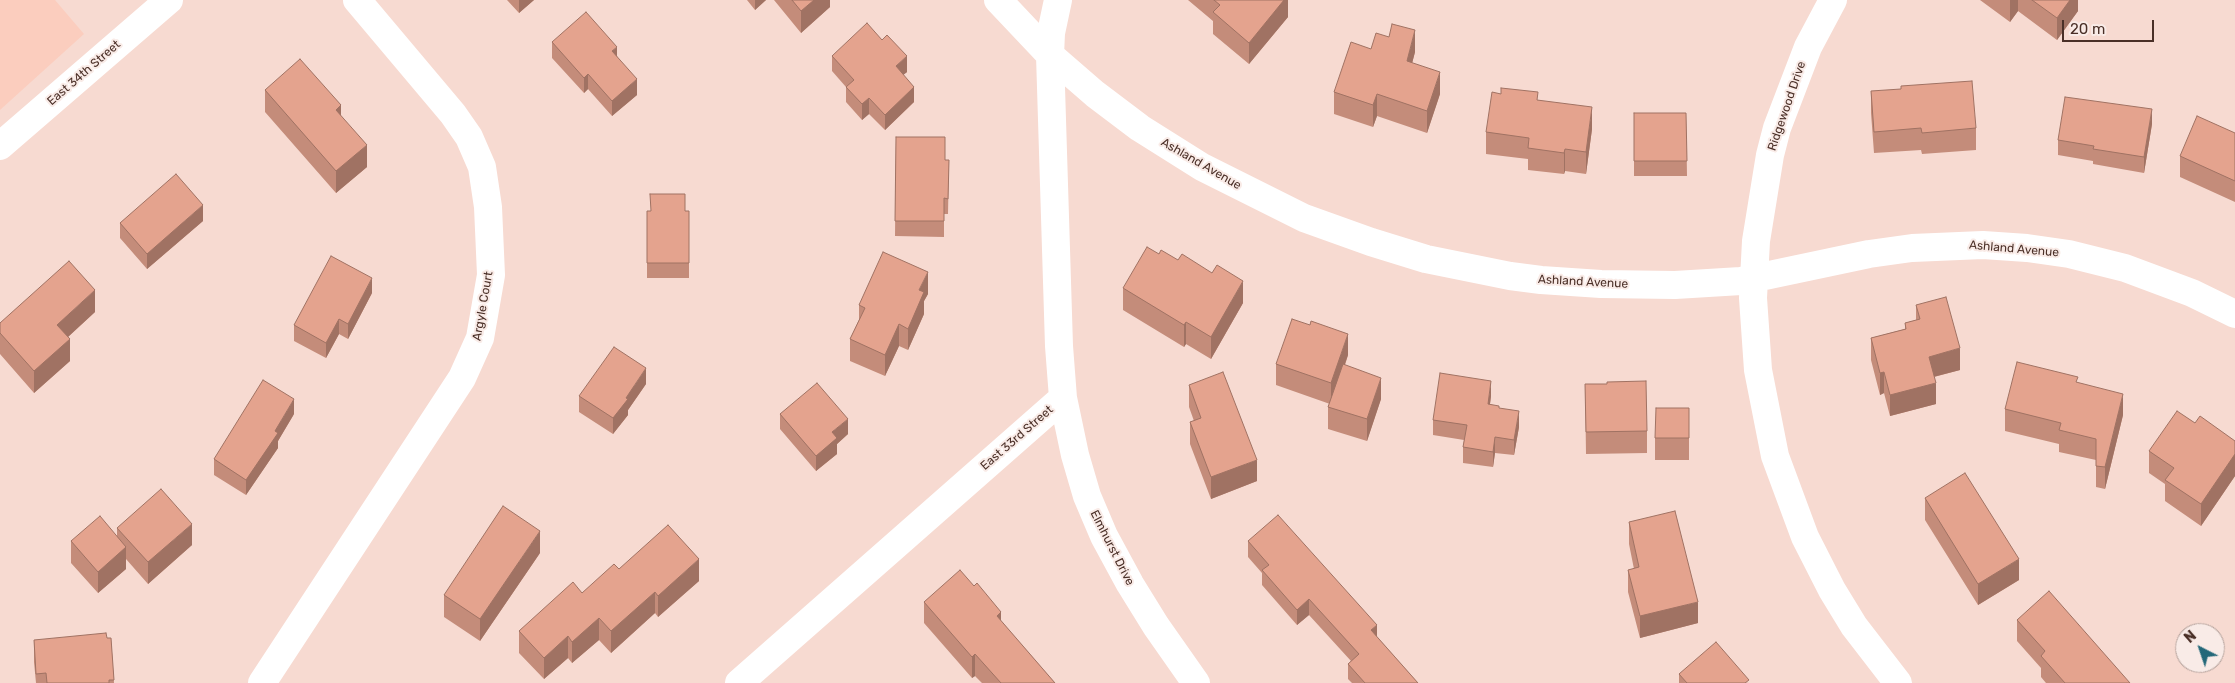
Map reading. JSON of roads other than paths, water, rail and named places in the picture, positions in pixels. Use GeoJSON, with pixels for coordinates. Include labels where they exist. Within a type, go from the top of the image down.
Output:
{"type":"FeatureCollection","features":[{"type":"Feature","properties":{"kind":"street","name":"East 34th Street"},"geometry":{"type":"LineString","coordinates":[[0,146],[169,0]]}},
{"type":"Feature","properties":{"kind":"street","name":"Argyle Court"},"geometry":{"type":"LineString","coordinates":[[262,683],[462,378],[480,338],[491,275],[488,207],[482,167],[469,137],[454,114],[357,0]]}},
{"type":"Feature","properties":{"kind":"street","name":"Ashland Avenue"},"geometry":{"type":"LineString","coordinates":[[998,0],[1050,55],[1117,111],[1202,167],[1304,218],[1426,259],[1510,276],[1541,280],[1600,284],[1675,285],[1754,279],[1869,254],[1912,248],[1983,245],[2027,248],[2076,256],[2125,268],[2192,292],[2235,314]]}},
{"type":"Feature","properties":{"kind":"street","name":"East 33rd Street"},"geometry":{"type":"LineString","coordinates":[[739,683],[1063,398],[1059,337],[1050,55],[1051,33],[1058,0]]}},
{"type":"Feature","properties":{"kind":"street","name":"Ridgewood Drive"},"geometry":{"type":"LineString","coordinates":[[1833,0],[1808,47],[1777,128],[1770,156],[1758,227],[1753,298],[1755,342],[1762,399],[1775,456],[1794,510],[1817,563],[1832,590],[1854,626],[1898,683]]}},
{"type":"Feature","properties":{"kind":"street","name":"Elmhurst Drive"},"geometry":{"type":"LineString","coordinates":[[1063,398],[1075,455],[1087,496],[1104,536],[1135,593],[1196,683]]}}]}
